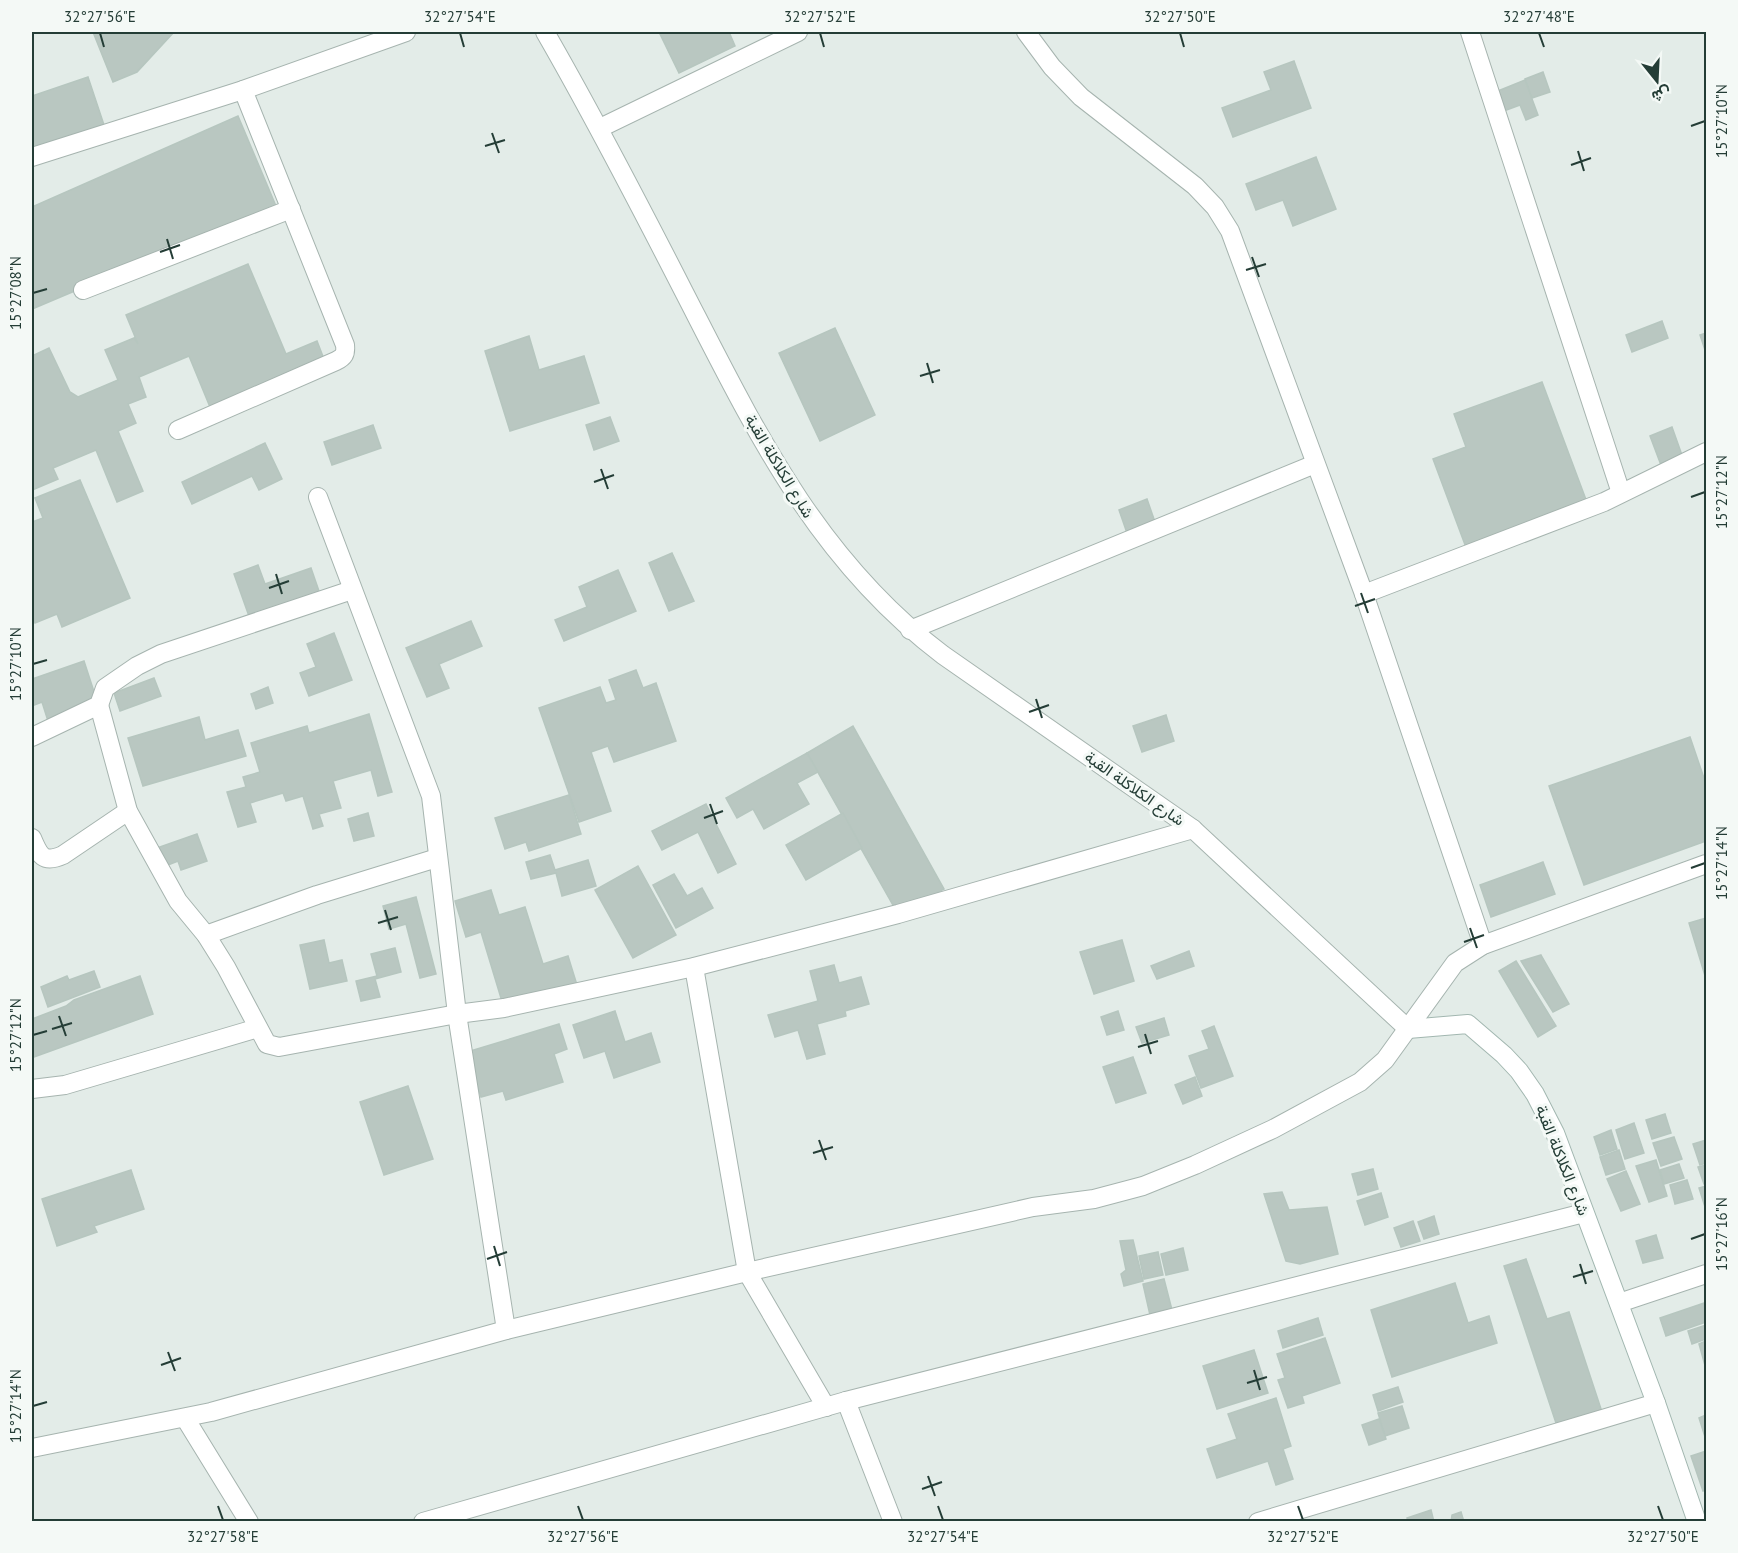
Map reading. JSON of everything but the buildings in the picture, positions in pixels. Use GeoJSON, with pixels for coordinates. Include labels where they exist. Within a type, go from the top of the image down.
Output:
{"type":"FeatureCollection","features":[{"type":"Feature","properties":{"kind":"street"},"geometry":{"type":"LineString","coordinates":[[32,157],[243,90],[406,32]]}},
{"type":"Feature","properties":{"kind":"street","name":"شارع الكلاكلة القبة"},"geometry":{"type":"LineString","coordinates":[[545,32],[600,128],[732,385],[777,467],[822,532],[867,588],[910,630],[1193,829],[1408,1029],[1468,1024],[1504,1055],[1535,1094],[1555,1132],[1656,1403],[1697,1521]]}},
{"type":"Feature","properties":{"kind":"street"},"geometry":{"type":"LineString","coordinates":[[600,128],[798,32]]}},
{"type":"Feature","properties":{"kind":"street"},"geometry":{"type":"LineString","coordinates":[[1026,32],[1052,67],[1081,97],[1195,186],[1215,207],[1230,231],[1364,594],[1483,945]]}},
{"type":"Feature","properties":{"kind":"street"},"geometry":{"type":"LineString","coordinates":[[1470,32],[1621,493]]}},
{"type":"Feature","properties":{"kind":"street"},"geometry":{"type":"LineString","coordinates":[[178,430],[336,362],[346,352],[243,90]]}},
{"type":"Feature","properties":{"kind":"street"},"geometry":{"type":"LineString","coordinates":[[83,290],[291,209]]}},
{"type":"Feature","properties":{"kind":"street"},"geometry":{"type":"LineString","coordinates":[[1364,594],[1604,502],[1707,452]]}},
{"type":"Feature","properties":{"kind":"street"},"geometry":{"type":"LineString","coordinates":[[910,630],[1316,464]]}},
{"type":"Feature","properties":{"kind":"street"},"geometry":{"type":"LineString","coordinates":[[318,497],[431,796],[457,1014],[506,1330]]}},
{"type":"Feature","properties":{"kind":"street"},"geometry":{"type":"LineString","coordinates":[[352,590],[160,654],[136,666],[105,688],[99,705],[128,811],[178,901],[207,935],[267,1044],[279,1047],[457,1014],[504,1008],[694,967],[898,914],[1193,829]]}},
{"type":"Feature","properties":{"kind":"street"},"geometry":{"type":"LineString","coordinates":[[32,737],[99,705]]}},
{"type":"Feature","properties":{"kind":"street"},"geometry":{"type":"LineString","coordinates":[[32,838],[38,853],[46,859],[54,860],[128,811]]}},
{"type":"Feature","properties":{"kind":"street"},"geometry":{"type":"LineString","coordinates":[[207,935],[317,895],[437,858]]}},
{"type":"Feature","properties":{"kind":"street"},"geometry":{"type":"LineString","coordinates":[[32,1448],[185,1418],[506,1330],[747,1272],[1033,1207],[1094,1199],[1143,1186],[1273,1129],[1360,1082],[1385,1060],[1455,963],[1483,945],[1707,864]]}},
{"type":"Feature","properties":{"kind":"street"},"geometry":{"type":"LineString","coordinates":[[694,967],[747,1272],[826,1407]]}},
{"type":"Feature","properties":{"kind":"street"},"geometry":{"type":"LineString","coordinates":[[32,1089],[65,1085],[258,1028]]}},
{"type":"Feature","properties":{"kind":"street"},"geometry":{"type":"LineString","coordinates":[[423,1521],[846,1401],[1584,1213]]}},
{"type":"Feature","properties":{"kind":"street"},"geometry":{"type":"LineString","coordinates":[[1619,1303],[1707,1274]]}},
{"type":"Feature","properties":{"kind":"street"},"geometry":{"type":"LineString","coordinates":[[846,1401],[893,1521]]}},
{"type":"Feature","properties":{"kind":"street"},"geometry":{"type":"LineString","coordinates":[[1258,1521],[1656,1403]]}},
{"type":"Feature","properties":{"kind":"street"},"geometry":{"type":"LineString","coordinates":[[185,1418],[249,1521]]}}]}
